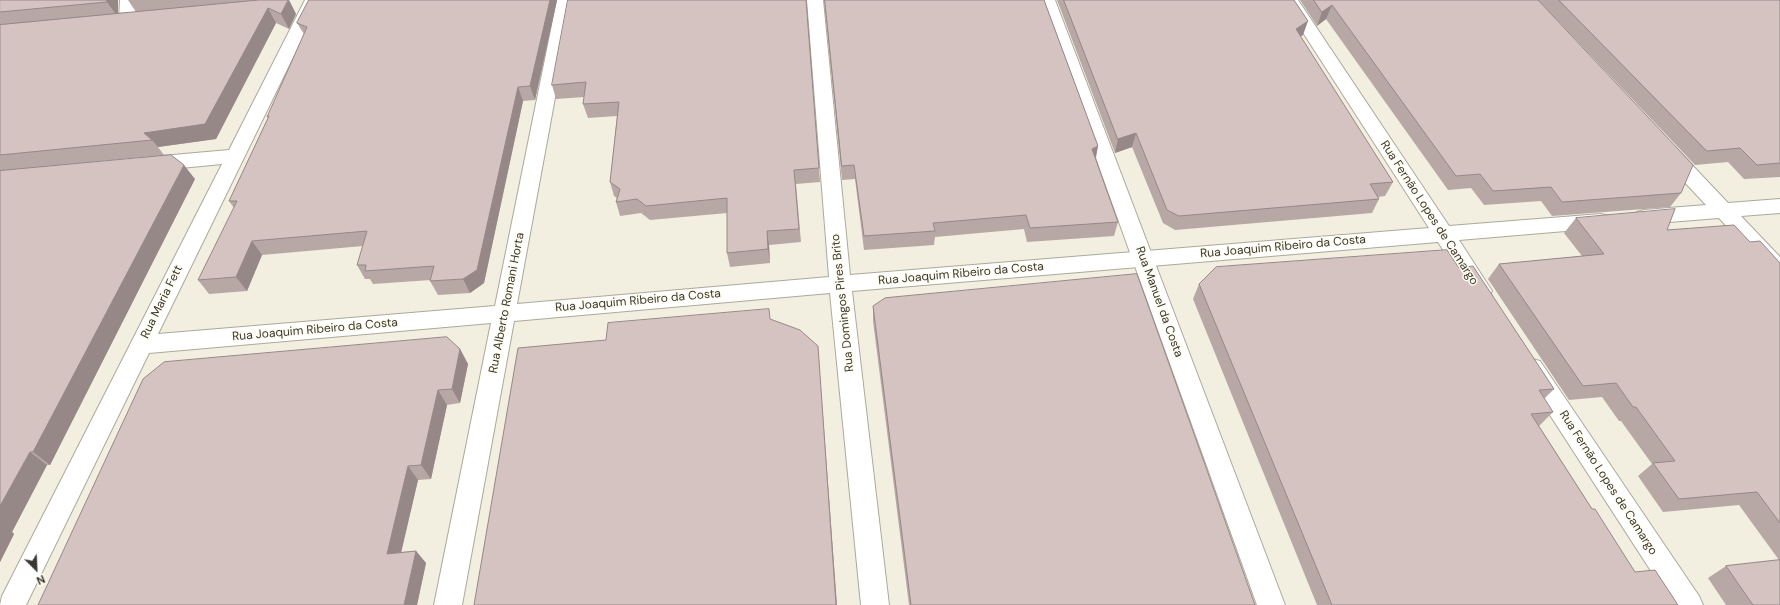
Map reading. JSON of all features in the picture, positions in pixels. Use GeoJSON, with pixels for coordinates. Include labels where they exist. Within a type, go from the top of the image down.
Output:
{"type":"FeatureCollection","features":[{"type":"Feature","properties":{"kind":"street"},"geometry":{"type":"LineString","coordinates":[[127,21],[128,0]]}},
{"type":"Feature","properties":{"kind":"street","name":"Rua Alberto Romani Horta"},"geometry":{"type":"LineString","coordinates":[[448,605],[565,0]]}},
{"type":"Feature","properties":{"kind":"street","name":"Rua Domingos Pires Brito"},"geometry":{"type":"LineString","coordinates":[[815,0],[840,284],[875,605]]}},
{"type":"Feature","properties":{"kind":"street","name":"Rua Manuel da Costa"},"geometry":{"type":"LineString","coordinates":[[1047,0],[1271,605]]}},
{"type":"Feature","properties":{"kind":"street","name":"Rua Fernão Lopes de Camargo"},"geometry":{"type":"LineString","coordinates":[[1290,0],[1492,307]]}},
{"type":"Feature","properties":{"kind":"street","name":"Rua Maria Fett"},"geometry":{"type":"LineString","coordinates":[[12,605],[234,156],[306,3]]}},
{"type":"Feature","properties":{"kind":"street"},"geometry":{"type":"LineString","coordinates":[[1658,140],[1780,270]]}},
{"type":"Feature","properties":{"kind":"street"},"geometry":{"type":"LineString","coordinates":[[131,166],[234,156]]}},
{"type":"Feature","properties":{"kind":"street","name":"Rua Joaquim Ribeiro da Costa"},"geometry":{"type":"LineString","coordinates":[[141,345],[505,312],[1780,206]]}},
{"type":"Feature","properties":{"kind":"street","name":"Rua Fernão Lopes de Camargo"},"geometry":{"type":"LineString","coordinates":[[1523,354],[1689,605]]}},
{"type":"Feature","properties":{"kind":"building"},"geometry":{"type":"Polygon","coordinates":[[[0,0],[107,0],[107,2],[0,12],[0,0]]]}},
{"type":"Feature","properties":{"kind":"building"},"geometry":{"type":"Polygon","coordinates":[[[259,0],[288,0],[281,14],[268,8],[205,124],[144,133],[152,140],[0,155],[0,25],[259,0]]]}},
{"type":"Feature","properties":{"kind":"building"},"geometry":{"type":"Polygon","coordinates":[[[309,0],[550,0],[530,86],[518,87],[477,270],[463,279],[430,281],[434,266],[365,271],[366,265],[357,265],[367,231],[252,241],[236,277],[198,280],[237,201],[229,201],[269,116],[267,117],[307,27],[297,23],[309,0]]]}},
{"type":"Feature","properties":{"kind":"building"},"geometry":{"type":"Polygon","coordinates":[[[568,0],[806,0],[819,168],[794,170],[799,229],[767,231],[768,249],[727,253],[727,198],[646,206],[637,199],[616,202],[620,189],[610,182],[619,102],[583,104],[586,82],[552,85],[568,0]]]}},
{"type":"Feature","properties":{"kind":"building"},"geometry":{"type":"Polygon","coordinates":[[[825,0],[1044,0],[1098,146],[1092,149],[1118,222],[1030,228],[1026,215],[933,223],[935,231],[864,236],[854,165],[842,166],[825,0]]]}},
{"type":"Feature","properties":{"kind":"building"},"geometry":{"type":"Polygon","coordinates":[[[1064,0],[1294,0],[1308,21],[1296,29],[1393,182],[1370,184],[1379,199],[1179,216],[1167,210],[1136,133],[1118,139],[1064,0]]]}},
{"type":"Feature","properties":{"kind":"building"},"geometry":{"type":"Polygon","coordinates":[[[1314,0],[1538,0],[1693,165],[1681,193],[1562,202],[1551,187],[1493,191],[1480,174],[1456,176],[1332,5],[1322,12],[1314,0]]]}},
{"type":"Feature","properties":{"kind":"building"},"geometry":{"type":"Polygon","coordinates":[[[1559,0],[1780,0],[1780,163],[1757,165],[1740,148],[1707,151],[1559,0]]]}},
{"type":"Feature","properties":{"kind":"building"},"geometry":{"type":"Polygon","coordinates":[[[171,155],[184,165],[33,452],[30,452],[0,506],[0,171],[171,155]]]}},
{"type":"Feature","properties":{"kind":"building"},"geometry":{"type":"Polygon","coordinates":[[[1675,209],[1667,230],[1734,225],[1750,242],[1760,241],[1780,263],[1780,523],[1757,492],[1679,499],[1653,463],[1675,461],[1636,407],[1633,407],[1616,383],[1583,386],[1499,264],[1604,254],[1576,218],[1675,209]]]}},
{"type":"Feature","properties":{"kind":"building"},"geometry":{"type":"Polygon","coordinates":[[[1447,250],[1459,268],[1473,266],[1554,389],[1539,390],[1553,412],[1531,414],[1592,509],[1595,509],[1635,572],[1655,570],[1678,605],[1332,605],[1199,284],[1216,267],[1447,250]]]}},
{"type":"Feature","properties":{"kind":"building"},"geometry":{"type":"Polygon","coordinates":[[[1137,274],[1255,605],[911,605],[873,306],[885,298],[1137,274]]]}},
{"type":"Feature","properties":{"kind":"building"},"geometry":{"type":"Polygon","coordinates":[[[769,309],[770,319],[800,330],[818,346],[836,605],[474,605],[518,348],[606,340],[608,323],[769,309]]]}},
{"type":"Feature","properties":{"kind":"building"},"geometry":{"type":"Polygon","coordinates":[[[447,337],[460,349],[452,389],[438,390],[421,465],[408,466],[387,554],[416,551],[404,605],[38,605],[143,379],[164,362],[447,337]]]}},
{"type":"Feature","properties":{"kind":"building"},"geometry":{"type":"Polygon","coordinates":[[[1780,560],[1780,605],[1753,605],[1726,566],[1780,560]]]}}]}
